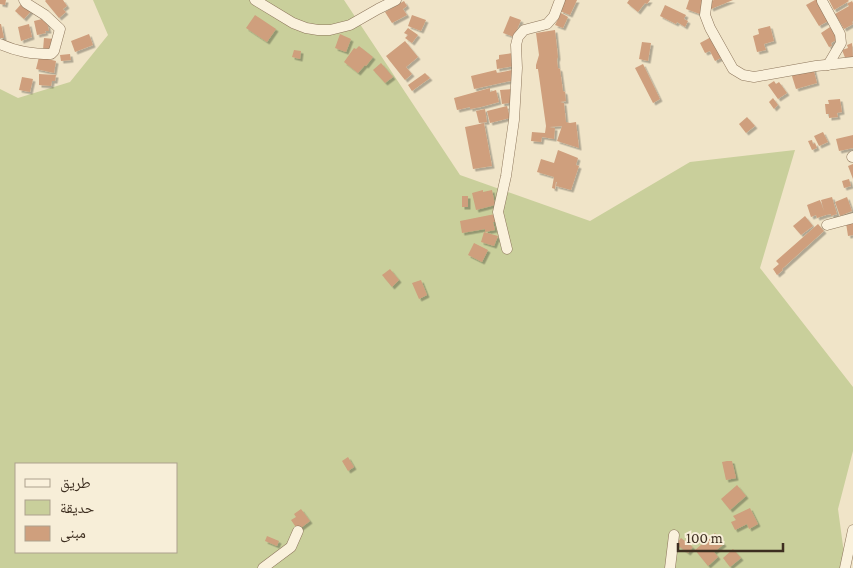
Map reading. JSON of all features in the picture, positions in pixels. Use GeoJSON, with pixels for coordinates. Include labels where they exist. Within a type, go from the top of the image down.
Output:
{"type":"FeatureCollection","features":[{"type":"Feature","properties":{"kind":"street"},"geometry":{"type":"LineString","coordinates":[[0,44],[34,54],[51,54],[54,51],[60,30],[45,15],[26,4],[24,0]]}},
{"type":"Feature","properties":{"kind":"street"},"geometry":{"type":"LineString","coordinates":[[255,0],[293,23],[306,28],[330,30],[350,25],[378,8],[396,0]]}},
{"type":"Feature","properties":{"kind":"street"},"geometry":{"type":"LineString","coordinates":[[507,249],[498,212],[506,176],[514,120],[517,68],[516,45],[518,36],[524,30],[547,24],[554,16],[560,0]]}},
{"type":"Feature","properties":{"kind":"street"},"geometry":{"type":"LineString","coordinates":[[707,0],[705,15],[710,28],[733,69],[742,75],[754,77],[853,62]]}},
{"type":"Feature","properties":{"kind":"street"},"geometry":{"type":"LineString","coordinates":[[822,1],[840,34],[841,43],[828,65]]}},
{"type":"Feature","properties":{"kind":"street"},"geometry":{"type":"LineString","coordinates":[[827,225],[853,218]]}},
{"type":"Feature","properties":{"kind":"street"},"geometry":{"type":"LineString","coordinates":[[263,568],[291,547],[298,530]]}},
{"type":"Feature","properties":{"kind":"street"},"geometry":{"type":"LineString","coordinates":[[845,568],[853,530]]}},
{"type":"Feature","properties":{"kind":"street"},"geometry":{"type":"LineString","coordinates":[[670,568],[674,535]]}},
{"type":"Feature","properties":{"kind":"green space"},"geometry":{"type":"Polygon","coordinates":[[[93,0],[344,0],[460,175],[590,221],[690,162],[795,150],[760,268],[853,387],[853,451],[838,509],[846,568],[0,568],[0,89],[18,98],[70,82],[108,35],[93,0]]]}},
{"type":"Feature","properties":{"kind":"building"},"geometry":{"type":"Polygon","coordinates":[[[0,0],[6,0],[5,5],[0,4],[0,0]]]}},
{"type":"Feature","properties":{"kind":"building"},"geometry":{"type":"Polygon","coordinates":[[[46,0],[63,0],[67,6],[63,9],[66,12],[59,18],[46,0]]]}},
{"type":"Feature","properties":{"kind":"building"},"geometry":{"type":"Polygon","coordinates":[[[565,0],[577,0],[570,15],[560,11],[565,0]]]}},
{"type":"Feature","properties":{"kind":"building"},"geometry":{"type":"Polygon","coordinates":[[[629,0],[650,0],[638,12],[627,3],[629,0]]]}},
{"type":"Feature","properties":{"kind":"building"},"geometry":{"type":"Polygon","coordinates":[[[689,0],[705,0],[700,14],[686,9],[689,0]]]}},
{"type":"Feature","properties":{"kind":"building"},"geometry":{"type":"Polygon","coordinates":[[[714,0],[733,0],[711,9],[708,2],[714,0]]]}},
{"type":"Feature","properties":{"kind":"building"},"geometry":{"type":"Polygon","coordinates":[[[818,0],[830,20],[819,26],[806,5],[818,0]]]}},
{"type":"Feature","properties":{"kind":"building"},"geometry":{"type":"Polygon","coordinates":[[[829,0],[848,0],[849,1],[834,10],[829,0]]]}},
{"type":"Feature","properties":{"kind":"building"},"geometry":{"type":"Polygon","coordinates":[[[404,1],[407,6],[403,9],[407,15],[392,23],[385,12],[404,1]]]}},
{"type":"Feature","properties":{"kind":"building"},"geometry":{"type":"Polygon","coordinates":[[[852,1],[853,24],[844,29],[835,14],[849,6],[847,4],[852,1]]]}},
{"type":"Feature","properties":{"kind":"building"},"geometry":{"type":"Polygon","coordinates":[[[23,2],[32,10],[24,19],[15,11],[23,2]]]}},
{"type":"Feature","properties":{"kind":"building"},"geometry":{"type":"Polygon","coordinates":[[[665,5],[686,15],[684,19],[688,21],[685,27],[660,16],[665,5]]]}},
{"type":"Feature","properties":{"kind":"building"},"geometry":{"type":"Polygon","coordinates":[[[561,13],[568,17],[563,28],[555,25],[561,13]]]}},
{"type":"Feature","properties":{"kind":"building"},"geometry":{"type":"Polygon","coordinates":[[[255,15],[276,29],[267,42],[246,28],[255,15]]]}},
{"type":"Feature","properties":{"kind":"building"},"geometry":{"type":"Polygon","coordinates":[[[412,15],[426,20],[421,31],[408,26],[412,15]]]}},
{"type":"Feature","properties":{"kind":"building"},"geometry":{"type":"Polygon","coordinates":[[[510,16],[521,20],[514,37],[503,33],[510,16]]]}},
{"type":"Feature","properties":{"kind":"building"},"geometry":{"type":"Polygon","coordinates":[[[46,18],[49,31],[37,35],[34,21],[46,18]]]}},
{"type":"Feature","properties":{"kind":"building"},"geometry":{"type":"Polygon","coordinates":[[[1,24],[4,38],[0,38],[1,24]]]}},
{"type":"Feature","properties":{"kind":"building"},"geometry":{"type":"Polygon","coordinates":[[[29,24],[32,37],[21,41],[18,27],[29,24]]]}},
{"type":"Feature","properties":{"kind":"building"},"geometry":{"type":"Polygon","coordinates":[[[770,26],[774,41],[764,44],[766,50],[757,52],[753,36],[759,34],[758,29],[770,26]]]}},
{"type":"Feature","properties":{"kind":"building"},"geometry":{"type":"Polygon","coordinates":[[[830,27],[838,39],[831,43],[832,46],[829,47],[821,33],[830,27]]]}},
{"type":"Feature","properties":{"kind":"building"},"geometry":{"type":"Polygon","coordinates":[[[408,28],[418,35],[412,43],[405,38],[408,35],[404,33],[408,28]]]}},
{"type":"Feature","properties":{"kind":"building"},"geometry":{"type":"Polygon","coordinates":[[[555,30],[558,68],[560,69],[566,101],[560,102],[564,103],[566,122],[576,122],[579,148],[557,141],[562,126],[549,127],[555,128],[554,139],[542,137],[541,142],[531,141],[532,132],[545,133],[546,126],[538,69],[536,69],[539,55],[536,33],[555,30]]]}},
{"type":"Feature","properties":{"kind":"building"},"geometry":{"type":"Polygon","coordinates":[[[89,34],[93,45],[75,52],[71,41],[89,34]]]}},
{"type":"Feature","properties":{"kind":"building"},"geometry":{"type":"Polygon","coordinates":[[[340,34],[351,39],[346,52],[335,48],[340,34]]]}},
{"type":"Feature","properties":{"kind":"building"},"geometry":{"type":"Polygon","coordinates":[[[713,36],[721,58],[715,61],[710,51],[705,53],[700,43],[713,36]]]}},
{"type":"Feature","properties":{"kind":"building"},"geometry":{"type":"Polygon","coordinates":[[[44,38],[54,39],[53,51],[43,50],[44,38]]]}},
{"type":"Feature","properties":{"kind":"building"},"geometry":{"type":"Polygon","coordinates":[[[405,41],[418,57],[406,67],[412,74],[405,80],[386,56],[405,41]]]}},
{"type":"Feature","properties":{"kind":"building"},"geometry":{"type":"Polygon","coordinates":[[[642,42],[651,43],[648,61],[639,59],[642,42]]]}},
{"type":"Feature","properties":{"kind":"building"},"geometry":{"type":"Polygon","coordinates":[[[852,43],[853,58],[846,60],[842,50],[848,48],[847,45],[852,43]]]}},
{"type":"Feature","properties":{"kind":"building"},"geometry":{"type":"Polygon","coordinates":[[[359,46],[373,57],[358,73],[344,62],[354,48],[356,49],[359,46]]]}},
{"type":"Feature","properties":{"kind":"building"},"geometry":{"type":"Polygon","coordinates":[[[294,50],[301,51],[300,59],[292,57],[294,50]]]}},
{"type":"Feature","properties":{"kind":"building"},"geometry":{"type":"Polygon","coordinates":[[[513,53],[514,66],[497,69],[496,60],[499,59],[499,55],[513,53]]]}},
{"type":"Feature","properties":{"kind":"building"},"geometry":{"type":"Polygon","coordinates":[[[70,54],[71,60],[61,61],[60,55],[70,54]]]}},
{"type":"Feature","properties":{"kind":"building"},"geometry":{"type":"Polygon","coordinates":[[[39,57],[56,61],[54,73],[36,69],[39,57]]]}},
{"type":"Feature","properties":{"kind":"building"},"geometry":{"type":"Polygon","coordinates":[[[381,63],[393,77],[385,83],[373,70],[381,63]]]}},
{"type":"Feature","properties":{"kind":"building"},"geometry":{"type":"Polygon","coordinates":[[[643,64],[660,99],[653,103],[635,68],[643,64]]]}},
{"type":"Feature","properties":{"kind":"building"},"geometry":{"type":"Polygon","coordinates":[[[813,67],[817,83],[796,89],[791,73],[813,67]]]}},
{"type":"Feature","properties":{"kind":"building"},"geometry":{"type":"Polygon","coordinates":[[[496,70],[497,73],[512,70],[515,80],[474,89],[471,76],[496,70]]]}},
{"type":"Feature","properties":{"kind":"building"},"geometry":{"type":"Polygon","coordinates":[[[425,73],[430,78],[412,91],[408,85],[425,73]]]}},
{"type":"Feature","properties":{"kind":"building"},"geometry":{"type":"Polygon","coordinates":[[[39,74],[56,75],[55,81],[52,81],[51,86],[39,85],[39,74]]]}},
{"type":"Feature","properties":{"kind":"building"},"geometry":{"type":"Polygon","coordinates":[[[22,77],[33,79],[30,92],[19,90],[22,77]]]}},
{"type":"Feature","properties":{"kind":"building"},"geometry":{"type":"Polygon","coordinates":[[[774,81],[776,84],[779,82],[787,93],[778,99],[768,85],[774,81]]]}},
{"type":"Feature","properties":{"kind":"building"},"geometry":{"type":"Polygon","coordinates":[[[490,88],[490,92],[496,90],[499,102],[481,107],[457,110],[454,98],[490,88]]]}},
{"type":"Feature","properties":{"kind":"building"},"geometry":{"type":"Polygon","coordinates":[[[512,89],[514,102],[502,104],[500,90],[512,89]]]}},
{"type":"Feature","properties":{"kind":"building"},"geometry":{"type":"Polygon","coordinates":[[[773,98],[778,105],[774,109],[769,102],[773,98]]]}},
{"type":"Feature","properties":{"kind":"building"},"geometry":{"type":"Polygon","coordinates":[[[840,99],[842,112],[837,113],[838,117],[829,118],[829,114],[826,114],[825,104],[829,104],[828,100],[840,99]]]}},
{"type":"Feature","properties":{"kind":"building"},"geometry":{"type":"Polygon","coordinates":[[[507,106],[510,118],[490,123],[487,111],[507,106]]]}},
{"type":"Feature","properties":{"kind":"building"},"geometry":{"type":"Polygon","coordinates":[[[485,109],[487,122],[479,123],[476,111],[485,109]]]}},
{"type":"Feature","properties":{"kind":"building"},"geometry":{"type":"Polygon","coordinates":[[[747,117],[755,126],[746,133],[739,124],[747,117]]]}},
{"type":"Feature","properties":{"kind":"building"},"geometry":{"type":"Polygon","coordinates":[[[484,123],[492,166],[473,169],[465,127],[484,123]]]}},
{"type":"Feature","properties":{"kind":"building"},"geometry":{"type":"Polygon","coordinates":[[[823,132],[828,142],[819,146],[814,136],[823,132]]]}},
{"type":"Feature","properties":{"kind":"building"},"geometry":{"type":"Polygon","coordinates":[[[853,135],[853,148],[839,151],[836,139],[853,135]]]}},
{"type":"Feature","properties":{"kind":"building"},"geometry":{"type":"Polygon","coordinates":[[[812,140],[817,148],[812,150],[808,141],[812,140]]]}},
{"type":"Feature","properties":{"kind":"building"},"geometry":{"type":"Polygon","coordinates":[[[558,150],[578,158],[576,165],[579,166],[571,190],[556,186],[557,182],[555,189],[552,188],[554,177],[537,172],[541,159],[554,163],[558,150]]]}},
{"type":"Feature","properties":{"kind":"building"},"geometry":{"type":"Polygon","coordinates":[[[853,164],[853,179],[848,166],[853,164]]]}},
{"type":"Feature","properties":{"kind":"building"},"geometry":{"type":"Polygon","coordinates":[[[849,179],[851,186],[844,188],[842,181],[849,179]]]}},
{"type":"Feature","properties":{"kind":"building"},"geometry":{"type":"Polygon","coordinates":[[[483,190],[483,192],[492,190],[495,205],[476,210],[472,193],[483,190]]]}},
{"type":"Feature","properties":{"kind":"building"},"geometry":{"type":"Polygon","coordinates":[[[462,196],[468,196],[468,207],[462,207],[462,196]]]}},
{"type":"Feature","properties":{"kind":"building"},"geometry":{"type":"Polygon","coordinates":[[[832,197],[837,214],[817,218],[816,215],[811,217],[807,205],[820,200],[824,211],[821,200],[832,197]]]}},
{"type":"Feature","properties":{"kind":"building"},"geometry":{"type":"Polygon","coordinates":[[[847,197],[852,211],[840,216],[835,202],[847,197]]]}},
{"type":"Feature","properties":{"kind":"building"},"geometry":{"type":"Polygon","coordinates":[[[495,214],[497,222],[493,222],[495,230],[485,232],[485,229],[462,233],[460,221],[495,214]]]}},
{"type":"Feature","properties":{"kind":"building"},"geometry":{"type":"Polygon","coordinates":[[[805,216],[813,226],[801,235],[793,226],[805,216]]]}},
{"type":"Feature","properties":{"kind":"building"},"geometry":{"type":"Polygon","coordinates":[[[853,222],[853,235],[848,236],[846,223],[853,222]]]}},
{"type":"Feature","properties":{"kind":"building"},"geometry":{"type":"Polygon","coordinates":[[[818,224],[824,231],[777,275],[773,269],[779,264],[776,261],[818,224]]]}},
{"type":"Feature","properties":{"kind":"building"},"geometry":{"type":"Polygon","coordinates":[[[484,232],[498,236],[494,246],[481,242],[484,232]]]}},
{"type":"Feature","properties":{"kind":"building"},"geometry":{"type":"Polygon","coordinates":[[[474,243],[488,250],[482,262],[468,255],[474,243]]]}},
{"type":"Feature","properties":{"kind":"building"},"geometry":{"type":"Polygon","coordinates":[[[390,269],[399,280],[392,287],[382,275],[390,269]]]}},
{"type":"Feature","properties":{"kind":"building"},"geometry":{"type":"Polygon","coordinates":[[[421,280],[427,295],[419,299],[412,283],[421,280]]]}},
{"type":"Feature","properties":{"kind":"building"},"geometry":{"type":"Polygon","coordinates":[[[348,457],[354,467],[348,471],[342,461],[348,457]]]}},
{"type":"Feature","properties":{"kind":"building"},"geometry":{"type":"Polygon","coordinates":[[[732,461],[736,478],[726,480],[722,462],[732,461]]]}},
{"type":"Feature","properties":{"kind":"building"},"geometry":{"type":"Polygon","coordinates":[[[737,485],[746,496],[730,510],[721,499],[737,485]]]}},
{"type":"Feature","properties":{"kind":"building"},"geometry":{"type":"Polygon","coordinates":[[[750,508],[758,524],[749,529],[747,524],[735,530],[731,522],[736,520],[733,516],[750,508]]]}},
{"type":"Feature","properties":{"kind":"building"},"geometry":{"type":"Polygon","coordinates":[[[301,509],[310,521],[298,530],[291,520],[296,517],[294,514],[301,509]]]}},
{"type":"Feature","properties":{"kind":"building"},"geometry":{"type":"Polygon","coordinates":[[[715,533],[724,544],[714,552],[718,557],[708,566],[695,550],[715,533]]]}},
{"type":"Feature","properties":{"kind":"building"},"geometry":{"type":"Polygon","coordinates":[[[267,536],[279,541],[277,546],[265,541],[267,536]]]}},
{"type":"Feature","properties":{"kind":"building"},"geometry":{"type":"Polygon","coordinates":[[[681,538],[693,547],[688,553],[676,544],[681,538]]]}},
{"type":"Feature","properties":{"kind":"building"},"geometry":{"type":"Polygon","coordinates":[[[733,549],[741,558],[730,567],[723,558],[733,549]]]}}]}
